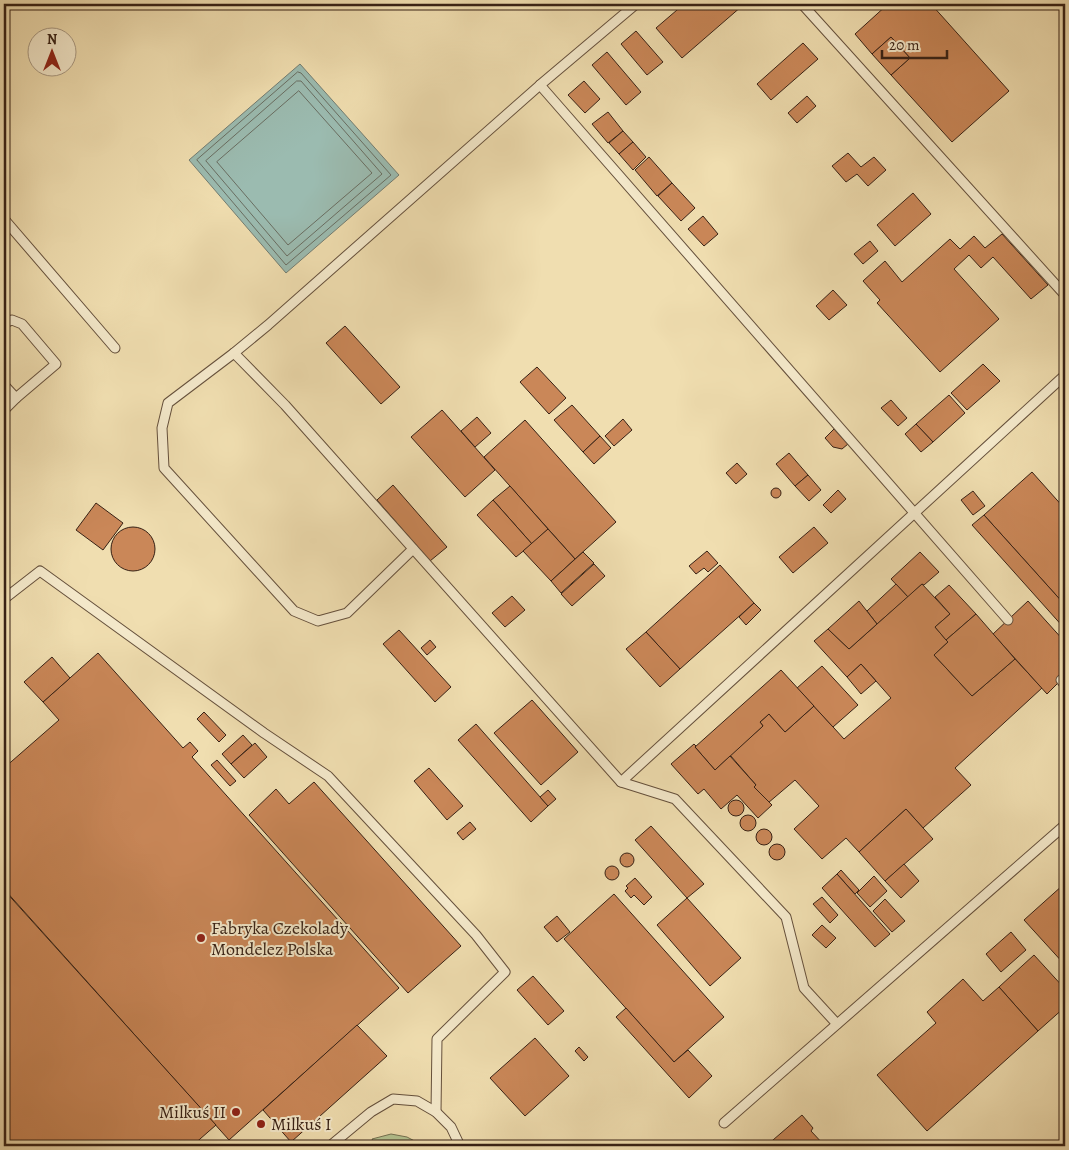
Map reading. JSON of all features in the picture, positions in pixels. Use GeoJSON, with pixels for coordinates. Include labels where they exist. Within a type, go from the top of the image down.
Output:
{"type":"FeatureCollection","features":[{"type":"Feature","properties":{"kind":"lane"},"geometry":{"type":"LineString","coordinates":[[413,549],[347,613],[318,621],[294,611],[164,468],[162,428],[168,403],[234,353],[540,85],[636,4]]}},
{"type":"Feature","properties":{"kind":"lane"},"geometry":{"type":"LineString","coordinates":[[802,4],[1065,295]]}},
{"type":"Feature","properties":{"kind":"lane"},"geometry":{"type":"LineString","coordinates":[[540,85],[1008,620]]}},
{"type":"Feature","properties":{"kind":"lane"},"geometry":{"type":"LineString","coordinates":[[4,219],[115,348]]}},
{"type":"Feature","properties":{"kind":"lane"},"geometry":{"type":"LineString","coordinates":[[4,323],[12,320],[22,324],[56,364],[4,410]]}},
{"type":"Feature","properties":{"kind":"lane"},"geometry":{"type":"LineString","coordinates":[[234,353],[285,405],[621,782],[675,799],[786,917],[804,988],[837,1024]]}},
{"type":"Feature","properties":{"kind":"lane"},"geometry":{"type":"LineString","coordinates":[[621,782],[1065,375]]}},
{"type":"Feature","properties":{"kind":"lane"},"geometry":{"type":"LineString","coordinates":[[4,385],[16,398]]}},
{"type":"Feature","properties":{"kind":"lane"},"geometry":{"type":"LineString","coordinates":[[4,599],[40,571],[48,576],[264,733],[328,776],[476,935],[505,972],[437,1039],[436,1112]]}},
{"type":"Feature","properties":{"kind":"lane"},"geometry":{"type":"LineString","coordinates":[[724,1123],[1065,825]]}},
{"type":"Feature","properties":{"kind":"lane"},"geometry":{"type":"LineString","coordinates":[[330,1146],[371,1112],[392,1099],[417,1101],[436,1112],[451,1127],[460,1146]]}},
{"type":"Feature","properties":{"kind":"green space"},"geometry":{"type":"Polygon","coordinates":[[[391,1134],[407,1137],[424,1146],[375,1146],[372,1139],[391,1134]]]}},
{"type":"Feature","properties":{"kind":"water"},"geometry":{"type":"Polygon","coordinates":[[[300,64],[399,175],[286,273],[189,160],[300,64]]]}},
{"type":"Feature","properties":{"kind":"building"},"geometry":{"type":"Polygon","coordinates":[[[684,4],[740,4],[742,6],[682,58],[656,28],[684,4]]]}},
{"type":"Feature","properties":{"kind":"building"},"geometry":{"type":"Polygon","coordinates":[[[888,4],[931,4],[1009,91],[952,142],[891,75],[910,58],[891,37],[872,54],[855,34],[888,4]]]}},
{"type":"Feature","properties":{"kind":"building"},"geometry":{"type":"Polygon","coordinates":[[[636,31],[663,62],[647,75],[621,44],[636,31]]]}},
{"type":"Feature","properties":{"kind":"building"},"geometry":{"type":"Polygon","coordinates":[[[891,37],[910,58],[891,75],[872,54],[891,37]]]}},
{"type":"Feature","properties":{"kind":"building"},"geometry":{"type":"Polygon","coordinates":[[[803,43],[818,59],[771,100],[757,84],[803,43]]]}},
{"type":"Feature","properties":{"kind":"building"},"geometry":{"type":"Polygon","coordinates":[[[607,52],[641,92],[626,105],[592,65],[607,52]]]}},
{"type":"Feature","properties":{"kind":"building"},"geometry":{"type":"Polygon","coordinates":[[[584,81],[600,99],[585,113],[568,95],[584,81]]]}},
{"type":"Feature","properties":{"kind":"building"},"geometry":{"type":"Polygon","coordinates":[[[807,96],[816,106],[797,123],[788,113],[807,96]]]}},
{"type":"Feature","properties":{"kind":"building"},"geometry":{"type":"Polygon","coordinates":[[[608,112],[623,131],[608,143],[592,124],[608,112]]]}},
{"type":"Feature","properties":{"kind":"building"},"geometry":{"type":"Polygon","coordinates":[[[623,131],[633,142],[619,154],[609,143],[623,131]]]}},
{"type":"Feature","properties":{"kind":"building"},"geometry":{"type":"Polygon","coordinates":[[[633,142],[646,157],[633,170],[619,154],[633,142]]]}},
{"type":"Feature","properties":{"kind":"building"},"geometry":{"type":"Polygon","coordinates":[[[848,153],[861,167],[874,157],[886,170],[868,186],[857,174],[846,182],[832,166],[848,153]]]}},
{"type":"Feature","properties":{"kind":"building"},"geometry":{"type":"Polygon","coordinates":[[[649,157],[672,183],[657,196],[635,170],[649,157]]]}},
{"type":"Feature","properties":{"kind":"building"},"geometry":{"type":"Polygon","coordinates":[[[672,183],[695,208],[681,221],[658,196],[672,183]]]}},
{"type":"Feature","properties":{"kind":"building"},"geometry":{"type":"Polygon","coordinates":[[[913,193],[931,214],[895,246],[877,225],[913,193]]]}},
{"type":"Feature","properties":{"kind":"building"},"geometry":{"type":"Polygon","coordinates":[[[703,216],[718,234],[704,246],[688,229],[703,216]]]}},
{"type":"Feature","properties":{"kind":"building"},"geometry":{"type":"Polygon","coordinates":[[[1002,234],[1048,285],[1031,299],[993,257],[981,268],[969,255],[954,269],[999,319],[940,372],[877,303],[880,300],[863,281],[885,261],[902,282],[950,239],[960,249],[974,236],[985,248],[1002,234]]]}},
{"type":"Feature","properties":{"kind":"building"},"geometry":{"type":"Polygon","coordinates":[[[870,241],[878,251],[863,264],[854,254],[870,241]]]}},
{"type":"Feature","properties":{"kind":"building"},"geometry":{"type":"Polygon","coordinates":[[[833,290],[847,305],[829,320],[816,306],[833,290]]]}},
{"type":"Feature","properties":{"kind":"building"},"geometry":{"type":"Polygon","coordinates":[[[345,326],[400,387],[381,404],[326,343],[345,326]]]}},
{"type":"Feature","properties":{"kind":"building"},"geometry":{"type":"Polygon","coordinates":[[[983,364],[1000,381],[967,410],[951,393],[983,364]]]}},
{"type":"Feature","properties":{"kind":"building"},"geometry":{"type":"Polygon","coordinates":[[[537,367],[566,398],[549,414],[520,382],[537,367]]]}},
{"type":"Feature","properties":{"kind":"building"},"geometry":{"type":"Polygon","coordinates":[[[949,395],[965,413],[933,442],[916,424],[949,395]]]}},
{"type":"Feature","properties":{"kind":"building"},"geometry":{"type":"Polygon","coordinates":[[[891,400],[907,418],[898,426],[881,408],[891,400]]]}},
{"type":"Feature","properties":{"kind":"building"},"geometry":{"type":"Polygon","coordinates":[[[572,405],[600,436],[583,452],[554,420],[572,405]]]}},
{"type":"Feature","properties":{"kind":"building"},"geometry":{"type":"Polygon","coordinates":[[[442,410],[495,470],[465,497],[411,437],[442,410]]]}},
{"type":"Feature","properties":{"kind":"building"},"geometry":{"type":"Polygon","coordinates":[[[477,417],[491,433],[475,447],[461,431],[477,417]]]}},
{"type":"Feature","properties":{"kind":"building"},"geometry":{"type":"Polygon","coordinates":[[[623,419],[632,430],[614,446],[605,436],[623,419]]]}},
{"type":"Feature","properties":{"kind":"building"},"geometry":{"type":"Polygon","coordinates":[[[525,420],[616,522],[575,559],[484,457],[525,420]]]}},
{"type":"Feature","properties":{"kind":"building"},"geometry":{"type":"Polygon","coordinates":[[[916,424],[933,442],[921,452],[905,434],[916,424]]]}},
{"type":"Feature","properties":{"kind":"building"},"geometry":{"type":"Polygon","coordinates":[[[834,429],[848,444],[842,449],[833,447],[825,438],[834,429]]]}},
{"type":"Feature","properties":{"kind":"building"},"geometry":{"type":"Polygon","coordinates":[[[600,436],[611,448],[594,464],[583,452],[600,436]]]}},
{"type":"Feature","properties":{"kind":"building"},"geometry":{"type":"Polygon","coordinates":[[[789,453],[808,475],[795,486],[776,464],[789,453]]]}},
{"type":"Feature","properties":{"kind":"building"},"geometry":{"type":"Polygon","coordinates":[[[737,463],[747,474],[736,484],[726,473],[737,463]]]}},
{"type":"Feature","properties":{"kind":"building"},"geometry":{"type":"Polygon","coordinates":[[[1032,472],[1065,509],[1065,605],[984,515],[1032,472]]]}},
{"type":"Feature","properties":{"kind":"building"},"geometry":{"type":"Polygon","coordinates":[[[808,475],[821,490],[809,501],[795,486],[808,475]]]}},
{"type":"Feature","properties":{"kind":"building"},"geometry":{"type":"Polygon","coordinates":[[[393,485],[447,547],[430,561],[377,500],[393,485]]]}},
{"type":"Feature","properties":{"kind":"building"},"geometry":{"type":"Polygon","coordinates":[[[510,486],[548,529],[532,544],[493,500],[510,486]]]}},
{"type":"Feature","properties":{"kind":"building"},"geometry":{"type":"Polygon","coordinates":[[[774,488],[778,488],[781,493],[780,497],[774,498],[771,495],[771,491],[774,488]]]}},
{"type":"Feature","properties":{"kind":"building"},"geometry":{"type":"Polygon","coordinates":[[[838,490],[846,499],[831,513],[823,505],[838,490]]]}},
{"type":"Feature","properties":{"kind":"building"},"geometry":{"type":"Polygon","coordinates":[[[973,491],[985,506],[973,515],[961,500],[973,491]]]}},
{"type":"Feature","properties":{"kind":"building"},"geometry":{"type":"Polygon","coordinates":[[[493,500],[532,544],[516,557],[477,515],[493,500]]]}},
{"type":"Feature","properties":{"kind":"building"},"geometry":{"type":"Polygon","coordinates":[[[96,503],[123,523],[103,550],[76,530],[96,503]]]}},
{"type":"Feature","properties":{"kind":"building"},"geometry":{"type":"Polygon","coordinates":[[[984,515],[1065,605],[1065,629],[972,525],[984,515]]]}},
{"type":"Feature","properties":{"kind":"building"},"geometry":{"type":"Polygon","coordinates":[[[133,527],[145,531],[151,537],[155,549],[151,561],[145,567],[133,571],[121,567],[115,561],[111,549],[115,537],[121,531],[133,527]]]}},
{"type":"Feature","properties":{"kind":"building"},"geometry":{"type":"Polygon","coordinates":[[[814,527],[828,543],[793,573],[779,557],[814,527]]]}},
{"type":"Feature","properties":{"kind":"building"},"geometry":{"type":"Polygon","coordinates":[[[548,529],[575,559],[551,581],[523,551],[548,529]]]}},
{"type":"Feature","properties":{"kind":"building"},"geometry":{"type":"Polygon","coordinates":[[[707,551],[718,563],[708,572],[704,568],[696,574],[689,566],[707,551]]]}},
{"type":"Feature","properties":{"kind":"building"},"geometry":{"type":"Polygon","coordinates":[[[583,552],[594,563],[561,593],[551,581],[583,552]]]}},
{"type":"Feature","properties":{"kind":"building"},"geometry":{"type":"Polygon","coordinates":[[[920,552],[939,572],[908,597],[891,579],[920,552]]]}},
{"type":"Feature","properties":{"kind":"building"},"geometry":{"type":"Polygon","coordinates":[[[594,564],[605,576],[572,606],[561,594],[594,564]]]}},
{"type":"Feature","properties":{"kind":"building"},"geometry":{"type":"Polygon","coordinates":[[[720,565],[754,603],[680,669],[646,632],[720,565]]]}},
{"type":"Feature","properties":{"kind":"building"},"geometry":{"type":"Polygon","coordinates":[[[896,584],[908,597],[877,624],[867,611],[896,584]]]}},
{"type":"Feature","properties":{"kind":"building"},"geometry":{"type":"Polygon","coordinates":[[[922,584],[950,614],[935,627],[948,642],[934,655],[972,696],[1015,659],[1042,688],[955,768],[971,785],[923,828],[906,809],[859,852],[846,838],[822,859],[794,829],[819,806],[795,780],[768,803],[754,787],[756,785],[730,755],[763,726],[760,722],[769,714],[785,732],[814,706],[844,739],[891,698],[861,664],[847,677],[814,641],[828,629],[849,649],[922,584]]]}},
{"type":"Feature","properties":{"kind":"building"},"geometry":{"type":"Polygon","coordinates":[[[949,585],[976,614],[946,640],[935,627],[950,614],[935,597],[949,585]]]}},
{"type":"Feature","properties":{"kind":"building"},"geometry":{"type":"Polygon","coordinates":[[[512,596],[525,610],[505,627],[492,613],[512,596]]]}},
{"type":"Feature","properties":{"kind":"building"},"geometry":{"type":"Polygon","coordinates":[[[859,601],[877,624],[849,649],[828,629],[859,601]]]}},
{"type":"Feature","properties":{"kind":"building"},"geometry":{"type":"Polygon","coordinates":[[[1028,601],[1065,642],[1065,676],[1047,694],[993,634],[1028,601]]]}},
{"type":"Feature","properties":{"kind":"building"},"geometry":{"type":"Polygon","coordinates":[[[754,603],[761,610],[746,625],[739,617],[754,603]]]}},
{"type":"Feature","properties":{"kind":"building"},"geometry":{"type":"Polygon","coordinates":[[[976,614],[1015,659],[972,696],[934,655],[948,642],[946,640],[976,614]]]}},
{"type":"Feature","properties":{"kind":"building"},"geometry":{"type":"Polygon","coordinates":[[[399,630],[451,687],[435,702],[383,644],[399,630]]]}},
{"type":"Feature","properties":{"kind":"building"},"geometry":{"type":"Polygon","coordinates":[[[646,632],[680,669],[660,687],[626,649],[646,632]]]}},
{"type":"Feature","properties":{"kind":"building"},"geometry":{"type":"Polygon","coordinates":[[[430,640],[436,647],[427,655],[421,648],[430,640]]]}},
{"type":"Feature","properties":{"kind":"building","name":"Fabryka Czekolady Mondelez Polska"},"geometry":{"type":"Polygon","coordinates":[[[98,653],[183,748],[190,742],[198,751],[192,757],[399,988],[229,1140],[4,889],[4,768],[59,720],[43,702],[98,653]]]}},
{"type":"Feature","properties":{"kind":"building"},"geometry":{"type":"Polygon","coordinates":[[[52,657],[70,678],[43,702],[24,682],[52,657]]]}},
{"type":"Feature","properties":{"kind":"building"},"geometry":{"type":"Polygon","coordinates":[[[861,664],[876,681],[861,694],[847,677],[861,664]]]}},
{"type":"Feature","properties":{"kind":"building"},"geometry":{"type":"Polygon","coordinates":[[[822,666],[858,705],[833,727],[797,688],[822,666]]]}},
{"type":"Feature","properties":{"kind":"building"},"geometry":{"type":"Polygon","coordinates":[[[781,670],[814,706],[785,732],[769,714],[760,722],[763,726],[715,770],[695,747],[781,670]]]}},
{"type":"Feature","properties":{"kind":"building"},"geometry":{"type":"Polygon","coordinates":[[[532,700],[578,752],[541,785],[494,733],[532,700]]]}},
{"type":"Feature","properties":{"kind":"building"},"geometry":{"type":"Polygon","coordinates":[[[204,712],[226,735],[219,742],[197,719],[204,712]]]}},
{"type":"Feature","properties":{"kind":"building"},"geometry":{"type":"Polygon","coordinates":[[[476,724],[548,806],[531,822],[458,740],[476,724]]]}},
{"type":"Feature","properties":{"kind":"building"},"geometry":{"type":"Polygon","coordinates":[[[243,735],[252,745],[231,764],[222,754],[243,735]]]}},
{"type":"Feature","properties":{"kind":"building"},"geometry":{"type":"Polygon","coordinates":[[[255,743],[267,757],[244,778],[231,764],[255,743]]]}},
{"type":"Feature","properties":{"kind":"building"},"geometry":{"type":"Polygon","coordinates":[[[694,744],[715,770],[730,756],[756,785],[754,787],[772,805],[758,818],[737,795],[721,809],[704,789],[698,794],[671,764],[694,744]]]}},
{"type":"Feature","properties":{"kind":"building"},"geometry":{"type":"Polygon","coordinates":[[[217,760],[236,781],[230,786],[211,765],[217,760]]]}},
{"type":"Feature","properties":{"kind":"building"},"geometry":{"type":"Polygon","coordinates":[[[429,768],[463,806],[447,820],[414,781],[429,768]]]}},
{"type":"Feature","properties":{"kind":"building"},"geometry":{"type":"Polygon","coordinates":[[[314,782],[461,946],[408,993],[249,815],[276,789],[289,804],[314,782]]]}},
{"type":"Feature","properties":{"kind":"building"},"geometry":{"type":"Polygon","coordinates":[[[548,790],[556,799],[548,806],[540,797],[548,790]]]}},
{"type":"Feature","properties":{"kind":"building"},"geometry":{"type":"Polygon","coordinates":[[[733,800],[739,800],[744,805],[742,814],[733,816],[728,811],[728,805],[733,800]]]}},
{"type":"Feature","properties":{"kind":"building"},"geometry":{"type":"Polygon","coordinates":[[[906,809],[933,839],[885,881],[859,852],[906,809]]]}},
{"type":"Feature","properties":{"kind":"building"},"geometry":{"type":"Polygon","coordinates":[[[748,815],[754,817],[756,823],[754,829],[748,831],[742,829],[740,823],[742,817],[748,815]]]}},
{"type":"Feature","properties":{"kind":"building"},"geometry":{"type":"Polygon","coordinates":[[[470,822],[476,829],[463,840],[457,833],[470,822]]]}},
{"type":"Feature","properties":{"kind":"building"},"geometry":{"type":"Polygon","coordinates":[[[651,826],[704,884],[687,898],[635,840],[651,826]]]}},
{"type":"Feature","properties":{"kind":"building"},"geometry":{"type":"Polygon","coordinates":[[[764,829],[770,831],[772,837],[770,843],[764,845],[758,843],[756,837],[758,831],[764,829]]]}},
{"type":"Feature","properties":{"kind":"building"},"geometry":{"type":"Polygon","coordinates":[[[774,844],[780,844],[785,849],[783,858],[774,860],[769,855],[769,849],[774,844]]]}},
{"type":"Feature","properties":{"kind":"building"},"geometry":{"type":"Polygon","coordinates":[[[627,853],[632,855],[634,860],[632,865],[627,867],[622,865],[620,860],[622,855],[627,853]]]}},
{"type":"Feature","properties":{"kind":"building"},"geometry":{"type":"Polygon","coordinates":[[[904,864],[919,881],[901,898],[885,881],[904,864]]]}},
{"type":"Feature","properties":{"kind":"building"},"geometry":{"type":"Polygon","coordinates":[[[612,866],[617,868],[619,873],[617,878],[612,880],[607,878],[605,873],[607,868],[612,866]]]}},
{"type":"Feature","properties":{"kind":"building"},"geometry":{"type":"Polygon","coordinates":[[[841,870],[859,890],[855,894],[837,874],[841,870]]]}},
{"type":"Feature","properties":{"kind":"building"},"geometry":{"type":"Polygon","coordinates":[[[837,874],[890,934],[875,947],[822,888],[837,874]]]}},
{"type":"Feature","properties":{"kind":"building"},"geometry":{"type":"Polygon","coordinates":[[[874,876],[887,891],[870,907],[857,893],[874,876]]]}},
{"type":"Feature","properties":{"kind":"building"},"geometry":{"type":"Polygon","coordinates":[[[635,878],[652,897],[644,905],[634,895],[631,898],[625,891],[628,888],[626,886],[635,878]]]}},
{"type":"Feature","properties":{"kind":"building"},"geometry":{"type":"Polygon","coordinates":[[[1063,885],[1065,887],[1065,965],[1024,920],[1063,885]]]}},
{"type":"Feature","properties":{"kind":"building"},"geometry":{"type":"Polygon","coordinates":[[[4,890],[216,1125],[192,1146],[4,1146],[4,890]]]}},
{"type":"Feature","properties":{"kind":"building"},"geometry":{"type":"Polygon","coordinates":[[[614,894],[724,1017],[674,1062],[564,939],[614,894]]]}},
{"type":"Feature","properties":{"kind":"building"},"geometry":{"type":"Polygon","coordinates":[[[822,897],[838,915],[830,923],[813,904],[822,897]]]}},
{"type":"Feature","properties":{"kind":"building"},"geometry":{"type":"Polygon","coordinates":[[[687,898],[741,958],[710,986],[657,925],[687,898]]]}},
{"type":"Feature","properties":{"kind":"building"},"geometry":{"type":"Polygon","coordinates":[[[885,899],[905,921],[892,932],[873,911],[885,899]]]}},
{"type":"Feature","properties":{"kind":"building"},"geometry":{"type":"Polygon","coordinates":[[[557,916],[570,932],[557,942],[544,927],[557,916]]]}},
{"type":"Feature","properties":{"kind":"building"},"geometry":{"type":"Polygon","coordinates":[[[822,925],[836,938],[826,948],[812,935],[822,925]]]}},
{"type":"Feature","properties":{"kind":"building"},"geometry":{"type":"Polygon","coordinates":[[[1011,932],[1026,950],[1001,972],[986,954],[1011,932]]]}},
{"type":"Feature","properties":{"kind":"building"},"geometry":{"type":"Polygon","coordinates":[[[1034,955],[1065,989],[1065,1007],[1038,1031],[999,987],[1034,955]]]}},
{"type":"Feature","properties":{"kind":"building"},"geometry":{"type":"Polygon","coordinates":[[[533,976],[564,1011],[548,1025],[517,990],[533,976]]]}},
{"type":"Feature","properties":{"kind":"building"},"geometry":{"type":"Polygon","coordinates":[[[963,979],[983,1001],[999,987],[1038,1031],[927,1131],[877,1075],[936,1023],[927,1012],[963,979]]]}},
{"type":"Feature","properties":{"kind":"building"},"geometry":{"type":"Polygon","coordinates":[[[626,1008],[674,1062],[688,1050],[712,1076],[689,1098],[616,1017],[626,1008]]]}},
{"type":"Feature","properties":{"kind":"building"},"geometry":{"type":"Polygon","coordinates":[[[357,1025],[387,1056],[291,1142],[263,1110],[357,1025]]]}},
{"type":"Feature","properties":{"kind":"building"},"geometry":{"type":"Polygon","coordinates":[[[535,1038],[569,1076],[525,1116],[490,1078],[535,1038]]]}},
{"type":"Feature","properties":{"kind":"building"},"geometry":{"type":"Polygon","coordinates":[[[579,1047],[588,1057],[584,1061],[575,1051],[579,1047]]]}},
{"type":"Feature","properties":{"kind":"building"},"geometry":{"type":"Polygon","coordinates":[[[802,1115],[813,1128],[811,1131],[825,1146],[766,1146],[802,1115]]]}},
{"type":"Feature","properties":{"kind":"place","name":"Fabryka Czekolady Mondelez Polska"},"geometry":{"type":"Point","coordinates":[201,938]}},
{"type":"Feature","properties":{"kind":"place","name":"Milkuś II"},"geometry":{"type":"Point","coordinates":[236,1112]}},
{"type":"Feature","properties":{"kind":"place","name":"Milkuś I"},"geometry":{"type":"Point","coordinates":[261,1124]}}]}
